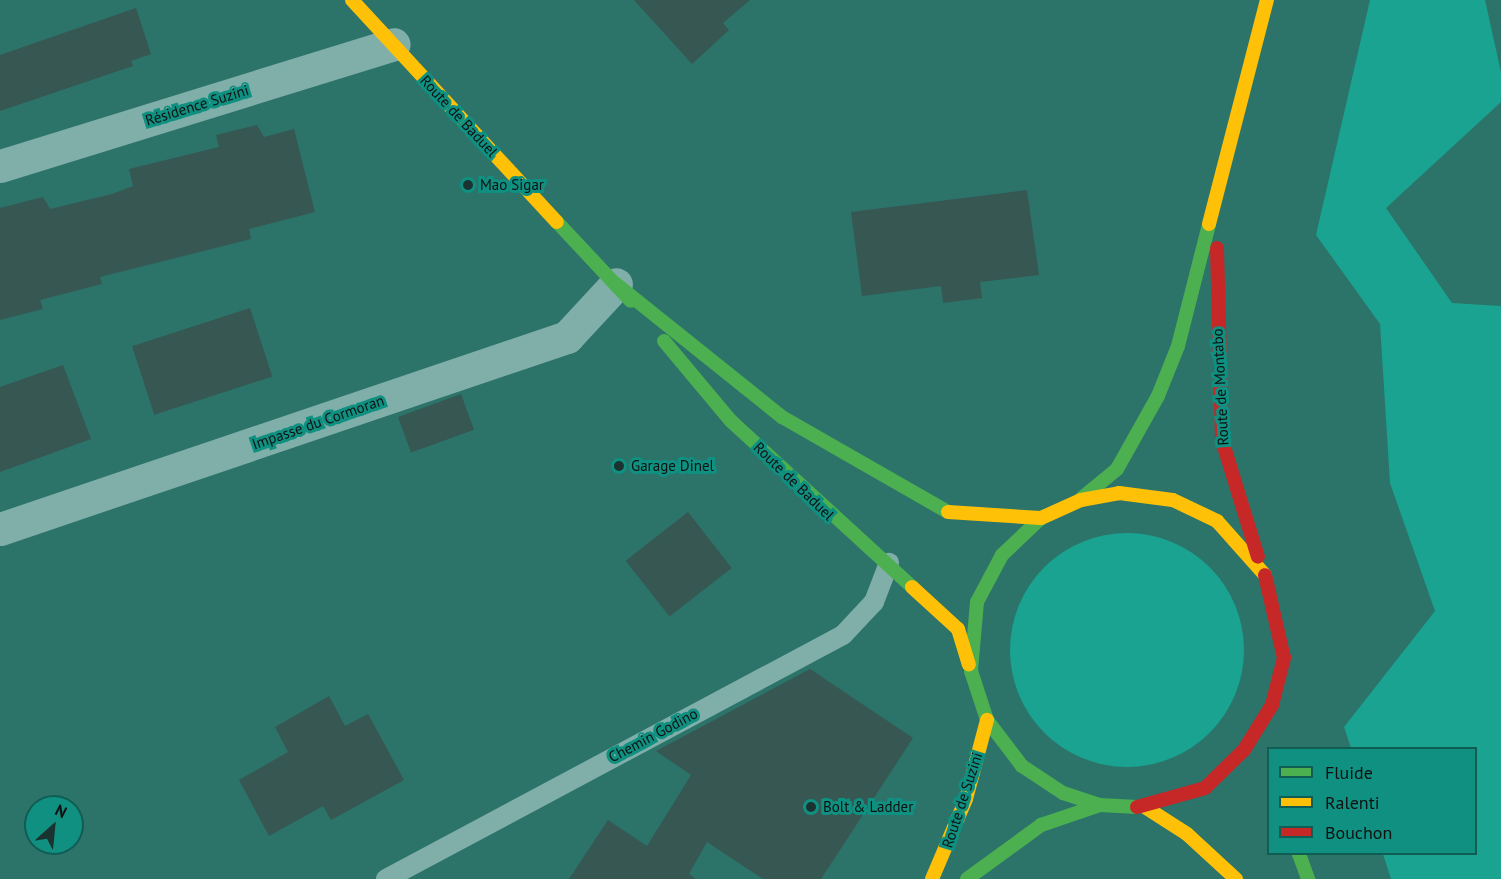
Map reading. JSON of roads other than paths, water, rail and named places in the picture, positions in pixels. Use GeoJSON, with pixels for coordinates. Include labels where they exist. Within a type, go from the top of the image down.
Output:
{"type":"FeatureCollection","features":[{"type":"Feature","properties":{"kind":"main road","name":"Route de Baduel"},"geometry":{"type":"LineString","coordinates":[[351,0],[616,284],[731,421],[838,523],[889,563],[958,629],[987,720]]}},
{"type":"Feature","properties":{"kind":"main road","name":"Route de Montabo"},"geometry":{"type":"LineString","coordinates":[[1081,500],[1117,469],[1158,396],[1178,345],[1267,0]]}},
{"type":"Feature","properties":{"kind":"main road","name":"Route de Montabo"},"geometry":{"type":"LineString","coordinates":[[1217,201],[1222,440],[1261,566],[1276,606],[1284,658],[1272,705]]}},
{"type":"Feature","properties":{"kind":"main road","name":"Route de Baduel"},"geometry":{"type":"LineString","coordinates":[[616,284],[782,417],[915,498],[939,511],[1041,518]]}},
{"type":"Feature","properties":{"kind":"main road"},"geometry":{"type":"LineString","coordinates":[[971,671],[977,602],[1002,555],[1041,518],[1081,500],[1119,493],[1173,500],[1217,521],[1261,566]]}},
{"type":"Feature","properties":{"kind":"main road"},"geometry":{"type":"LineString","coordinates":[[1272,705],[1273,738]]}},
{"type":"Feature","properties":{"kind":"main road"},"geometry":{"type":"LineString","coordinates":[[987,720],[1022,766],[1063,793],[1100,805],[1145,807],[1205,788],[1244,750],[1272,705]]}},
{"type":"Feature","properties":{"kind":"main road","name":"Route de Suzini"},"geometry":{"type":"LineString","coordinates":[[932,879],[966,799],[987,720]]}},
{"type":"Feature","properties":{"kind":"main road"},"geometry":{"type":"LineString","coordinates":[[967,879],[1041,825],[1100,805]]}},
{"type":"Feature","properties":{"kind":"main road"},"geometry":{"type":"LineString","coordinates":[[1145,807],[1187,834],[1236,879]]}},
{"type":"Feature","properties":{"kind":"main road"},"geometry":{"type":"LineString","coordinates":[[1299,855],[1308,879]]}},
{"type":"Feature","properties":{"kind":"street","name":"Résidence Suzini"},"geometry":{"type":"LineString","coordinates":[[0,166],[393,44]]}},
{"type":"Feature","properties":{"kind":"street","name":"Impasse du Cormoran"},"geometry":{"type":"LineString","coordinates":[[0,529],[567,337],[616,284]]}},
{"type":"Feature","properties":{"kind":"lane","name":"Chemin Godino"},"geometry":{"type":"LineString","coordinates":[[386,879],[843,635],[874,602],[889,563]]}},
{"type":"Feature","properties":{"kind":"place","name":"Mao Sigar"},"geometry":{"type":"Point","coordinates":[468,185]}},
{"type":"Feature","properties":{"kind":"place","name":"Garage Dinel"},"geometry":{"type":"Point","coordinates":[619,466]}},
{"type":"Feature","properties":{"kind":"place","name":"Bolt & Ladder"},"geometry":{"type":"Point","coordinates":[811,807]}}]}
